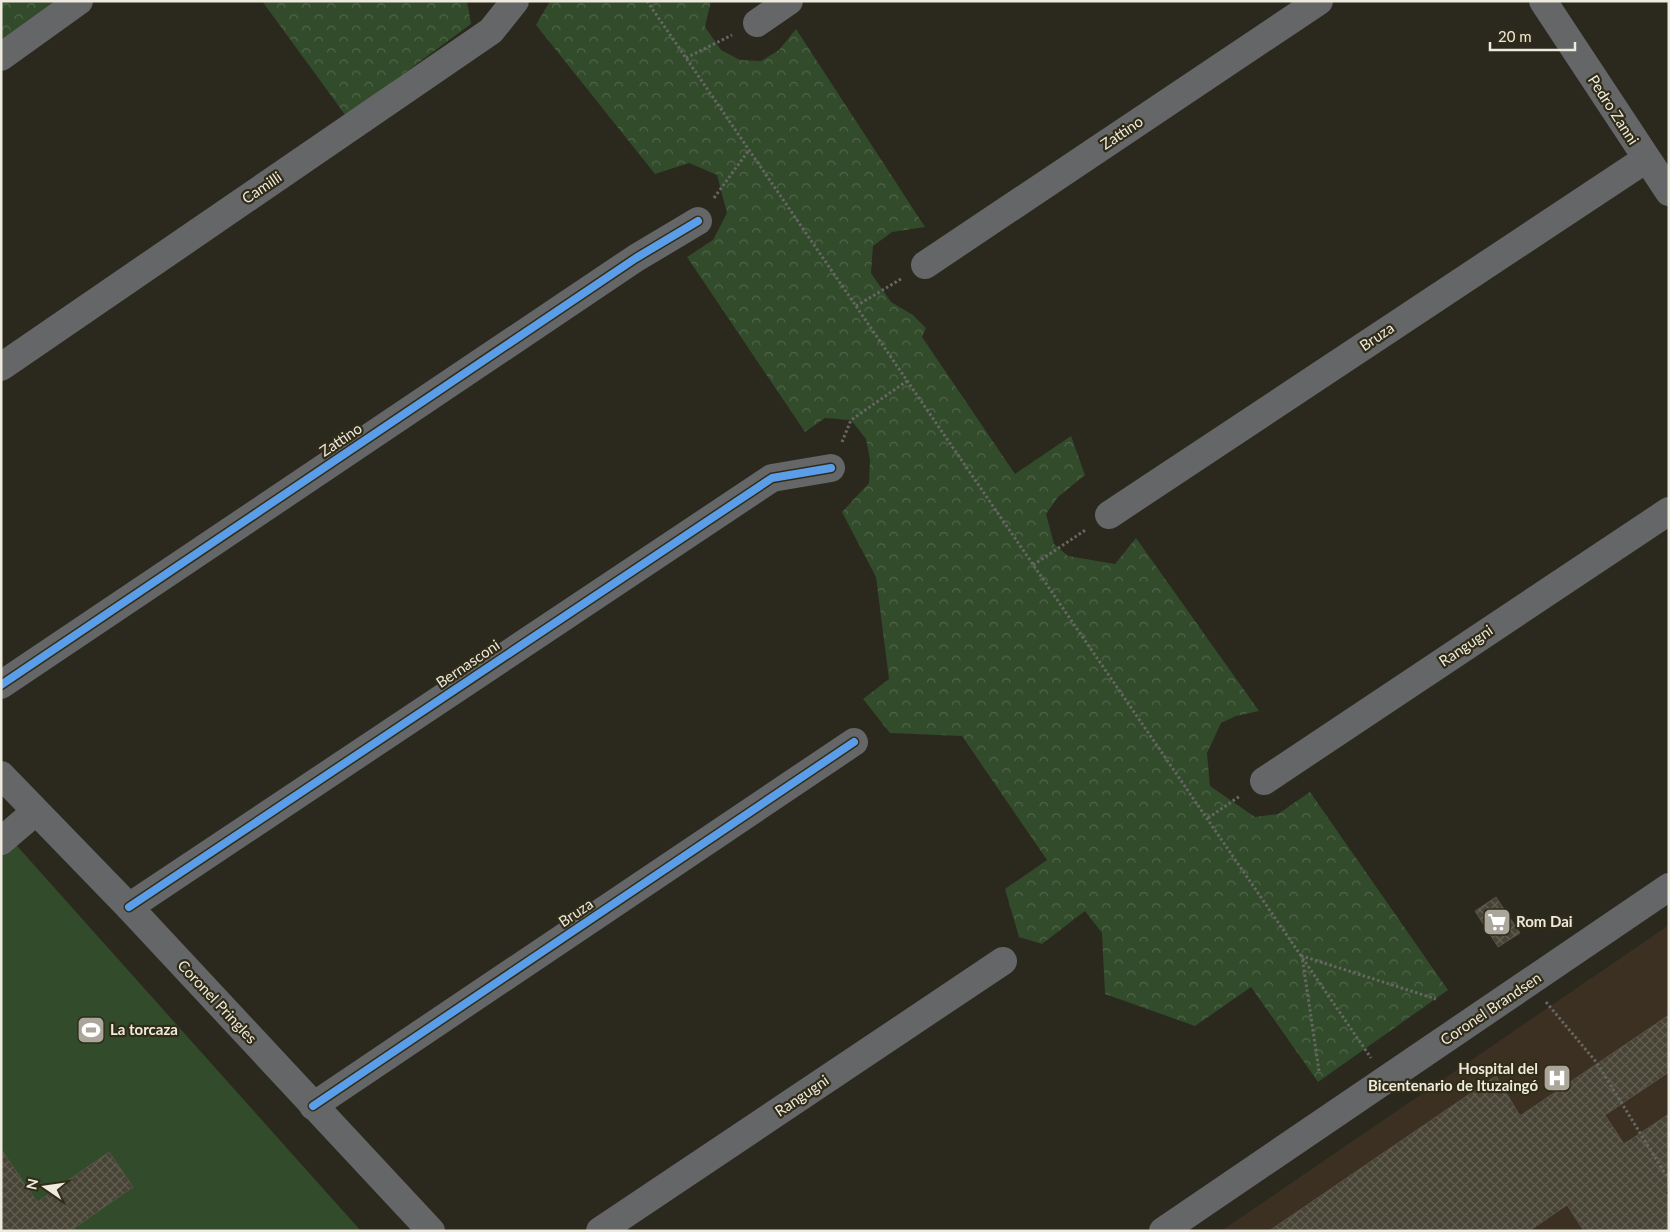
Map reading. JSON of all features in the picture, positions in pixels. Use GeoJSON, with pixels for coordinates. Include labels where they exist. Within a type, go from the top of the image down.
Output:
{"type":"FeatureCollection","features":[{"type":"Feature","properties":{"kind":"street"},"geometry":{"type":"LineString","coordinates":[[1,57],[79,1]]}},
{"type":"Feature","properties":{"kind":"street","name":"Camilli"},"geometry":{"type":"LineString","coordinates":[[1,367],[491,31],[515,1]]}},
{"type":"Feature","properties":{"kind":"street"},"geometry":{"type":"LineString","coordinates":[[757,23],[789,1]]}},
{"type":"Feature","properties":{"kind":"street","name":"Zattino"},"geometry":{"type":"LineString","coordinates":[[925,265],[1319,1]]}},
{"type":"Feature","properties":{"kind":"street","name":"Pedro Zanni"},"geometry":{"type":"LineString","coordinates":[[1543,1],[1669,192]]}},
{"type":"Feature","properties":{"kind":"street","name":"Bruza"},"geometry":{"type":"LineString","coordinates":[[1108,515],[1646,159]]}},
{"type":"Feature","properties":{"kind":"street","name":"Zattino"},"geometry":{"type":"LineString","coordinates":[[1,685],[636,258],[698,221]]}},
{"type":"Feature","properties":{"kind":"street","name":"Bernasconi"},"geometry":{"type":"LineString","coordinates":[[129,906],[772,478],[831,468]]}},
{"type":"Feature","properties":{"kind":"street","name":"Rangugni"},"geometry":{"type":"LineString","coordinates":[[1264,781],[1669,511]]}},
{"type":"Feature","properties":{"kind":"street","name":"Bruza"},"geometry":{"type":"LineString","coordinates":[[313,1106],[854,742]]}},
{"type":"Feature","properties":{"kind":"street","name":"Coronel Pringles"},"geometry":{"type":"LineString","coordinates":[[1,775],[35,812],[129,906],[431,1231]]}},
{"type":"Feature","properties":{"kind":"street"},"geometry":{"type":"LineString","coordinates":[[1,841],[35,812]]}},
{"type":"Feature","properties":{"kind":"street","name":"Coronel Brandsen"},"geometry":{"type":"LineString","coordinates":[[1163,1231],[1669,887]]}},
{"type":"Feature","properties":{"kind":"street","name":"Rangugni"},"geometry":{"type":"LineString","coordinates":[[600,1231],[1003,961]]}},
{"type":"Feature","properties":{"kind":"path"},"geometry":{"type":"LineString","coordinates":[[647,1],[1208,818],[1386,1081]]}},
{"type":"Feature","properties":{"kind":"path"},"geometry":{"type":"LineString","coordinates":[[686,58],[757,23]]}},
{"type":"Feature","properties":{"kind":"path"},"geometry":{"type":"LineString","coordinates":[[698,221],[749,150]]}},
{"type":"Feature","properties":{"kind":"path"},"geometry":{"type":"LineString","coordinates":[[856,306],[925,265]]}},
{"type":"Feature","properties":{"kind":"path"},"geometry":{"type":"LineString","coordinates":[[831,468],[851,420],[908,381]]}},
{"type":"Feature","properties":{"kind":"path"},"geometry":{"type":"LineString","coordinates":[[1033,564],[1108,515]]}},
{"type":"Feature","properties":{"kind":"path"},"geometry":{"type":"LineString","coordinates":[[1208,818],[1264,781]]}},
{"type":"Feature","properties":{"kind":"path"},"geometry":{"type":"LineString","coordinates":[[1302,956],[1436,999]]}},
{"type":"Feature","properties":{"kind":"path"},"geometry":{"type":"LineString","coordinates":[[1302,956],[1319,1070]]}},
{"type":"Feature","properties":{"kind":"path"},"geometry":{"type":"LineString","coordinates":[[1530,982],[1597,1063],[1669,1180]]}},
{"type":"Feature","properties":{"kind":"shaded area","name":"Hospital del Bicentenario de Ituzaingó"},"geometry":{"type":"Polygon","coordinates":[[[1669,925],[1669,1231],[1221,1231],[1669,925]]]}},
{"type":"Feature","properties":{"kind":"green space"},"geometry":{"type":"Polygon","coordinates":[[[1,1],[63,1],[1,44],[1,1]]]}},
{"type":"Feature","properties":{"kind":"green space"},"geometry":{"type":"Polygon","coordinates":[[[262,1],[467,1],[471,24],[346,116],[262,1]]]}},
{"type":"Feature","properties":{"kind":"green space"},"geometry":{"type":"Polygon","coordinates":[[[550,1],[711,1],[705,27],[721,50],[740,60],[761,61],[779,50],[796,29],[925,227],[892,232],[873,246],[871,273],[891,302],[913,315],[926,328],[922,337],[1015,474],[1071,436],[1085,475],[1058,497],[1046,514],[1054,544],[1068,556],[1115,564],[1136,538],[1259,711],[1236,716],[1221,723],[1207,753],[1210,786],[1255,817],[1278,814],[1310,792],[1448,990],[1318,1082],[1251,987],[1195,1026],[1105,994],[1102,933],[1085,911],[1042,944],[1019,937],[1005,889],[1047,860],[962,736],[890,733],[863,699],[889,679],[876,577],[842,512],[869,483],[870,460],[866,439],[851,420],[825,418],[805,432],[687,257],[713,240],[727,213],[717,175],[689,163],[655,174],[536,25],[550,1]]]}},
{"type":"Feature","properties":{"kind":"green space","name":"La torcaza"},"geometry":{"type":"Polygon","coordinates":[[[1,828],[361,1231],[1,1231],[1,828]]]}},
{"type":"Feature","properties":{"kind":"building","name":"Rom Dai"},"geometry":{"type":"Polygon","coordinates":[[[1496,897],[1520,933],[1498,947],[1475,911],[1496,897]]]}},
{"type":"Feature","properties":{"kind":"building","name":"Hospital del Bicentenario de Ituzaingó"},"geometry":{"type":"Polygon","coordinates":[[[1669,1015],[1669,1072],[1605,1115],[1624,1144],[1669,1114],[1669,1190],[1665,1192],[1669,1197],[1669,1231],[1584,1231],[1567,1205],[1529,1231],[1269,1231],[1496,1076],[1520,1116],[1669,1015]]]}},
{"type":"Feature","properties":{"kind":"building"},"geometry":{"type":"Polygon","coordinates":[[[1,1149],[37,1202],[109,1152],[133,1187],[70,1231],[5,1231],[1,1225],[1,1149]]]}},
{"type":"Feature","properties":{"kind":"cycle path"},"geometry":{"type":"LineString","coordinates":[[1,685],[636,258],[698,221]]}},
{"type":"Feature","properties":{"kind":"cycle path"},"geometry":{"type":"LineString","coordinates":[[129,907],[772,478],[831,468]]}},
{"type":"Feature","properties":{"kind":"cycle path"},"geometry":{"type":"LineString","coordinates":[[313,1106],[854,742]]}},
{"type":"Feature","properties":{"kind":"place","name":"Rom Dai"},"geometry":{"type":"Point","coordinates":[1497,922]}},
{"type":"Feature","properties":{"kind":"place","name":"La torcaza"},"geometry":{"type":"Point","coordinates":[91,1030]}},
{"type":"Feature","properties":{"kind":"place","name":"Hospital del Bicentenario de Ituzaingó"},"geometry":{"type":"Point","coordinates":[1557,1078]}}]}
